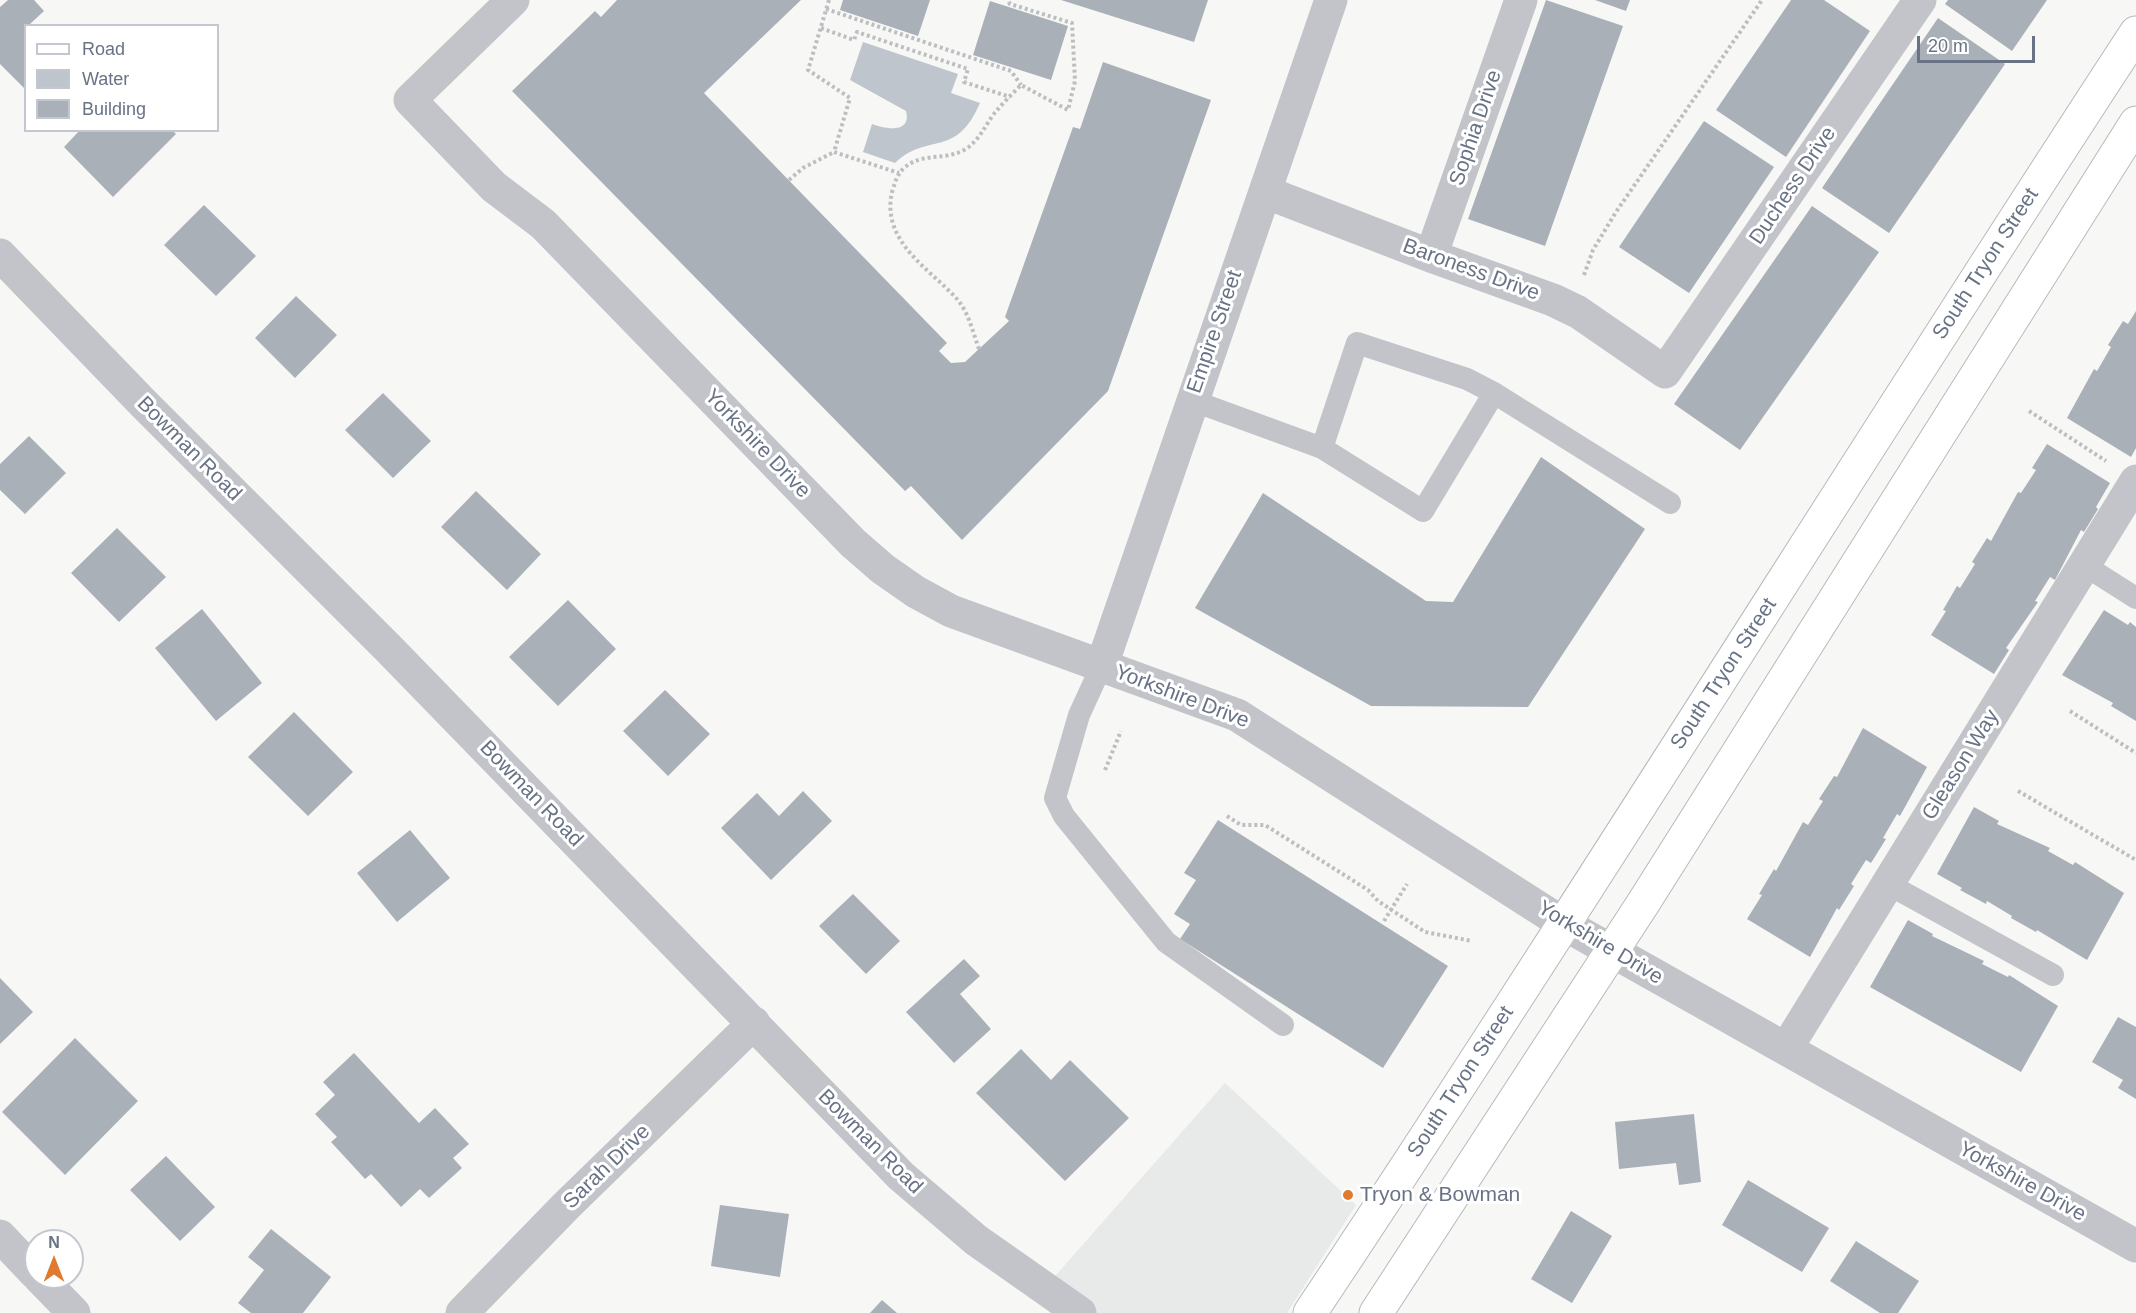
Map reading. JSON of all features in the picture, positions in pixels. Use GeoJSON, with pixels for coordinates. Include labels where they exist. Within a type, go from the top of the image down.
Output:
{"type":"FeatureCollection","features":[{"type":"Feature","properties":{"kind":"main road","name":"South Tryon Street"},"geometry":{"type":"LineString","coordinates":[[1310,1313],[2136,33]]}},
{"type":"Feature","properties":{"kind":"main road"},"geometry":{"type":"LineString","coordinates":[[1376,1313],[1612,952],[2136,123]]}},
{"type":"Feature","properties":{"kind":"street","name":"Yorkshire Drive"},"geometry":{"type":"LineString","coordinates":[[513,0],[410,100],[494,187],[543,224],[853,543],[883,569],[916,592],[951,611],[1237,715],[1265,730],[1563,924],[2136,1246]]}},
{"type":"Feature","properties":{"kind":"street","name":"Empire Street"},"geometry":{"type":"LineString","coordinates":[[1102,665],[1191,400],[1331,0]]}},
{"type":"Feature","properties":{"kind":"street","name":"Sophia Drive"},"geometry":{"type":"LineString","coordinates":[[1431,256],[1521,0]]}},
{"type":"Feature","properties":{"kind":"street","name":"Duchess Drive"},"geometry":{"type":"LineString","coordinates":[[1665,372],[1920,0]]}},
{"type":"Feature","properties":{"kind":"street","name":"Baroness Drive"},"geometry":{"type":"LineString","coordinates":[[1265,192],[1553,300],[1578,312],[1665,372]]}},
{"type":"Feature","properties":{"kind":"street","name":"Bowman Road"},"geometry":{"type":"LineString","coordinates":[[0,255],[754,1023],[901,1176],[938,1209],[1080,1313]]}},
{"type":"Feature","properties":{"kind":"street","name":"Gleason Way"},"geometry":{"type":"LineString","coordinates":[[1786,1050],[2084,565],[2126,474]]}},
{"type":"Feature","properties":{"kind":"street","name":"Sarah Drive"},"geometry":{"type":"LineString","coordinates":[[462,1313],[566,1206],[754,1023]]}},
{"type":"Feature","properties":{"kind":"street"},"geometry":{"type":"LineString","coordinates":[[0,1236],[24,1261]]}},
{"type":"Feature","properties":{"kind":"street"},"geometry":{"type":"LineString","coordinates":[[51,1289],[74,1313]]}},
{"type":"Feature","properties":{"kind":"lane"},"geometry":{"type":"LineString","coordinates":[[1322,448],[1357,343],[1467,380],[1494,393],[1671,503]]}},
{"type":"Feature","properties":{"kind":"lane"},"geometry":{"type":"LineString","coordinates":[[1191,400],[1322,448],[1423,511],[1494,393]]}},
{"type":"Feature","properties":{"kind":"lane"},"geometry":{"type":"LineString","coordinates":[[2084,565],[2136,598]]}},
{"type":"Feature","properties":{"kind":"lane"},"geometry":{"type":"LineString","coordinates":[[1102,665],[1079,715],[1055,798],[1064,816],[1166,942],[1283,1025]]}},
{"type":"Feature","properties":{"kind":"lane"},"geometry":{"type":"LineString","coordinates":[[1888,884],[2053,975]]}},
{"type":"Feature","properties":{"kind":"path"},"geometry":{"type":"LineString","coordinates":[[829,0],[808,70],[850,98],[834,152]]}},
{"type":"Feature","properties":{"kind":"path"},"geometry":{"type":"LineString","coordinates":[[826,9],[1011,71],[1020,85],[1068,110],[1075,81],[1072,22],[1010,4],[1008,0]]}},
{"type":"Feature","properties":{"kind":"path"},"geometry":{"type":"LineString","coordinates":[[1584,275],[1593,250],[1616,212],[1762,0]]}},
{"type":"Feature","properties":{"kind":"path"},"geometry":{"type":"LineString","coordinates":[[820,28],[854,40],[856,32],[968,69],[963,81],[1010,97]]}},
{"type":"Feature","properties":{"kind":"path"},"geometry":{"type":"LineString","coordinates":[[979,349],[966,313],[958,300],[912,258],[900,239],[892,220],[890,201],[899,172],[917,159],[947,156],[963,150],[975,141],[1020,85]]}},
{"type":"Feature","properties":{"kind":"path"},"geometry":{"type":"LineString","coordinates":[[789,180],[803,168],[834,152],[899,172]]}},
{"type":"Feature","properties":{"kind":"path"},"geometry":{"type":"LineString","coordinates":[[2029,411],[2126,474]]}},
{"type":"Feature","properties":{"kind":"path"},"geometry":{"type":"LineString","coordinates":[[2070,711],[2136,753]]}},
{"type":"Feature","properties":{"kind":"path"},"geometry":{"type":"LineString","coordinates":[[1105,770],[1121,730]]}},
{"type":"Feature","properties":{"kind":"path"},"geometry":{"type":"LineString","coordinates":[[2018,791],[2136,860]]}},
{"type":"Feature","properties":{"kind":"path"},"geometry":{"type":"LineString","coordinates":[[1227,816],[1241,825],[1265,825],[1368,890],[1391,910],[1425,932],[1472,941]]}},
{"type":"Feature","properties":{"kind":"path"},"geometry":{"type":"LineString","coordinates":[[1384,921],[1407,884]]}},
{"type":"Feature","properties":{"kind":"shaded area"},"geometry":{"type":"Polygon","coordinates":[[[1225,1083],[1356,1205],[1287,1313],[1053,1313],[1034,1300],[1225,1083]]]}},
{"type":"Feature","properties":{"kind":"water"},"geometry":{"type":"Polygon","coordinates":[[[863,42],[958,74],[951,93],[980,103],[971,121],[951,139],[919,148],[895,163],[863,152],[872,124],[896,128],[901,127],[907,118],[906,111],[850,80],[863,42]]]}},
{"type":"Feature","properties":{"kind":"building"},"geometry":{"type":"Polygon","coordinates":[[[8,0],[34,0],[44,11],[30,24],[24,24],[24,88],[0,64],[0,7],[8,0]]]}},
{"type":"Feature","properties":{"kind":"building"},"geometry":{"type":"Polygon","coordinates":[[[617,0],[801,0],[704,93],[947,343],[939,351],[951,363],[965,362],[1009,321],[1005,317],[1073,127],[1080,129],[1103,62],[1211,100],[1108,391],[962,540],[911,486],[905,491],[512,91],[595,11],[601,17],[617,0]]]}},
{"type":"Feature","properties":{"kind":"building"},"geometry":{"type":"Polygon","coordinates":[[[843,0],[930,0],[918,36],[840,10],[843,0]]]}},
{"type":"Feature","properties":{"kind":"building"},"geometry":{"type":"Polygon","coordinates":[[[1061,0],[1208,0],[1194,42],[1061,0]]]}},
{"type":"Feature","properties":{"kind":"building"},"geometry":{"type":"Polygon","coordinates":[[[1546,0],[1623,26],[1545,246],[1468,219],[1546,0]]]}},
{"type":"Feature","properties":{"kind":"building"},"geometry":{"type":"Polygon","coordinates":[[[1595,0],[1630,0],[1626,11],[1595,0]]]}},
{"type":"Feature","properties":{"kind":"building"},"geometry":{"type":"Polygon","coordinates":[[[1791,0],[1824,0],[1870,31],[1786,157],[1716,110],[1791,0]]]}},
{"type":"Feature","properties":{"kind":"building"},"geometry":{"type":"Polygon","coordinates":[[[1948,0],[2047,0],[2012,51],[1945,4],[1948,0]]]}},
{"type":"Feature","properties":{"kind":"building"},"geometry":{"type":"Polygon","coordinates":[[[990,1],[1068,26],[1051,80],[973,55],[990,1]]]}},
{"type":"Feature","properties":{"kind":"building"},"geometry":{"type":"Polygon","coordinates":[[[1938,18],[2005,64],[1889,233],[1822,188],[1938,18]]]}},
{"type":"Feature","properties":{"kind":"building"},"geometry":{"type":"Polygon","coordinates":[[[1704,121],[1774,167],[1689,293],[1619,247],[1704,121]]]}},
{"type":"Feature","properties":{"kind":"building"},"geometry":{"type":"Polygon","coordinates":[[[78,132],[174,132],[176,134],[113,197],[64,147],[78,132]]]}},
{"type":"Feature","properties":{"kind":"building"},"geometry":{"type":"Polygon","coordinates":[[[204,205],[256,256],[216,296],[164,245],[204,205]]]}},
{"type":"Feature","properties":{"kind":"building"},"geometry":{"type":"Polygon","coordinates":[[[1812,206],[1879,252],[1740,450],[1674,404],[1812,206]]]}},
{"type":"Feature","properties":{"kind":"building"},"geometry":{"type":"Polygon","coordinates":[[[296,296],[337,335],[295,378],[255,338],[296,296]]]}},
{"type":"Feature","properties":{"kind":"building"},"geometry":{"type":"Polygon","coordinates":[[[2136,311],[2136,448],[2131,457],[2067,418],[2094,369],[2097,371],[2111,347],[2108,345],[2123,321],[2128,324],[2136,311]]]}},
{"type":"Feature","properties":{"kind":"building"},"geometry":{"type":"Polygon","coordinates":[[[383,393],[431,441],[393,478],[345,430],[383,393]]]}},
{"type":"Feature","properties":{"kind":"building"},"geometry":{"type":"Polygon","coordinates":[[[29,436],[66,473],[25,514],[0,490],[0,464],[29,436]]]}},
{"type":"Feature","properties":{"kind":"building"},"geometry":{"type":"Polygon","coordinates":[[[2047,444],[2110,483],[2096,507],[2098,509],[2084,532],[2081,530],[2055,580],[2050,577],[2035,601],[2038,602],[2006,648],[2009,650],[1994,674],[1931,635],[1946,611],[1943,610],[1957,586],[1960,588],[1975,564],[1972,562],[1987,538],[1991,541],[2018,492],[2021,493],[2036,470],[2032,468],[2047,444]]]}},
{"type":"Feature","properties":{"kind":"building"},"geometry":{"type":"Polygon","coordinates":[[[1541,457],[1645,529],[1528,707],[1371,706],[1195,608],[1263,493],[1426,601],[1453,602],[1541,457]]]}},
{"type":"Feature","properties":{"kind":"building"},"geometry":{"type":"Polygon","coordinates":[[[476,491],[541,554],[507,590],[441,527],[476,491]]]}},
{"type":"Feature","properties":{"kind":"building"},"geometry":{"type":"Polygon","coordinates":[[[117,528],[166,577],[119,622],[71,573],[117,528]]]}},
{"type":"Feature","properties":{"kind":"building"},"geometry":{"type":"Polygon","coordinates":[[[568,600],[616,649],[558,706],[509,657],[568,600]]]}},
{"type":"Feature","properties":{"kind":"building"},"geometry":{"type":"Polygon","coordinates":[[[202,609],[262,683],[216,721],[155,648],[202,609]]]}},
{"type":"Feature","properties":{"kind":"building"},"geometry":{"type":"Polygon","coordinates":[[[2104,610],[2128,625],[2130,622],[2136,627],[2136,721],[2111,706],[2113,703],[2062,675],[2104,610]]]}},
{"type":"Feature","properties":{"kind":"building"},"geometry":{"type":"Polygon","coordinates":[[[665,690],[710,734],[668,776],[623,731],[665,690]]]}},
{"type":"Feature","properties":{"kind":"building"},"geometry":{"type":"Polygon","coordinates":[[[294,712],[353,772],[308,816],[248,757],[294,712]]]}},
{"type":"Feature","properties":{"kind":"building"},"geometry":{"type":"Polygon","coordinates":[[[1863,728],[1927,767],[1900,816],[1897,814],[1883,838],[1886,839],[1871,863],[1866,860],[1851,884],[1854,886],[1839,910],[1837,908],[1810,957],[1747,919],[1762,895],[1759,894],[1774,869],[1776,871],[1803,822],[1808,825],[1823,801],[1819,799],[1834,776],[1837,777],[1863,728]]]}},
{"type":"Feature","properties":{"kind":"building"},"geometry":{"type":"Polygon","coordinates":[[[803,791],[832,821],[771,880],[721,828],[757,793],[779,816],[803,791]]]}},
{"type":"Feature","properties":{"kind":"building"},"geometry":{"type":"Polygon","coordinates":[[[1974,807],[1999,821],[1997,824],[2050,848],[2048,851],[2073,865],[2075,862],[2124,893],[2087,960],[2037,930],[2036,932],[2011,918],[2012,916],[1987,901],[1986,904],[1960,890],[1962,888],[1937,874],[1974,807]]]}},
{"type":"Feature","properties":{"kind":"building"},"geometry":{"type":"Polygon","coordinates":[[[1218,820],[1448,966],[1383,1068],[1180,939],[1190,924],[1174,914],[1196,880],[1184,873],[1218,820]]]}},
{"type":"Feature","properties":{"kind":"building"},"geometry":{"type":"Polygon","coordinates":[[[410,830],[450,878],[397,922],[357,873],[410,830]]]}},
{"type":"Feature","properties":{"kind":"building"},"geometry":{"type":"Polygon","coordinates":[[[853,894],[900,941],[866,974],[819,926],[853,894]]]}},
{"type":"Feature","properties":{"kind":"building"},"geometry":{"type":"Polygon","coordinates":[[[1908,920],[1933,934],[1932,936],[1984,961],[1982,964],[2008,977],[2009,975],[2058,1006],[2021,1072],[1870,987],[1908,920]]]}},
{"type":"Feature","properties":{"kind":"building"},"geometry":{"type":"Polygon","coordinates":[[[964,959],[980,976],[960,994],[991,1029],[954,1063],[906,1012],[964,959]]]}},
{"type":"Feature","properties":{"kind":"building"},"geometry":{"type":"Polygon","coordinates":[[[0,978],[33,1012],[0,1044],[0,978]]]}},
{"type":"Feature","properties":{"kind":"building"},"geometry":{"type":"Polygon","coordinates":[[[2118,1017],[2136,1027],[2136,1099],[2118,1088],[2123,1080],[2092,1062],[2118,1017]]]}},
{"type":"Feature","properties":{"kind":"building"},"geometry":{"type":"Polygon","coordinates":[[[75,1038],[138,1101],[65,1175],[2,1112],[75,1038]]]}},
{"type":"Feature","properties":{"kind":"building"},"geometry":{"type":"Polygon","coordinates":[[[1021,1049],[1051,1080],[1070,1060],[1129,1118],[1065,1181],[976,1093],[1021,1049]]]}},
{"type":"Feature","properties":{"kind":"building"},"geometry":{"type":"Polygon","coordinates":[[[354,1053],[419,1123],[435,1108],[469,1144],[453,1158],[462,1168],[429,1198],[420,1189],[401,1207],[371,1174],[365,1179],[331,1142],[337,1137],[315,1114],[335,1095],[323,1082],[354,1053]]]}},
{"type":"Feature","properties":{"kind":"building"},"geometry":{"type":"Polygon","coordinates":[[[1694,1114],[1701,1182],[1679,1185],[1676,1163],[1619,1169],[1615,1122],[1694,1114]]]}},
{"type":"Feature","properties":{"kind":"building"},"geometry":{"type":"Polygon","coordinates":[[[166,1156],[215,1207],[180,1241],[130,1190],[166,1156]]]}},
{"type":"Feature","properties":{"kind":"building"},"geometry":{"type":"Polygon","coordinates":[[[1748,1180],[1829,1228],[1802,1272],[1722,1225],[1748,1180]]]}},
{"type":"Feature","properties":{"kind":"building"},"geometry":{"type":"Polygon","coordinates":[[[720,1205],[789,1214],[780,1277],[711,1266],[720,1205]]]}},
{"type":"Feature","properties":{"kind":"building"},"geometry":{"type":"Polygon","coordinates":[[[1571,1211],[1612,1236],[1572,1303],[1531,1279],[1571,1211]]]}},
{"type":"Feature","properties":{"kind":"building"},"geometry":{"type":"Polygon","coordinates":[[[271,1229],[331,1277],[303,1313],[251,1313],[238,1303],[264,1270],[248,1257],[271,1229]]]}},
{"type":"Feature","properties":{"kind":"building"},"geometry":{"type":"Polygon","coordinates":[[[1856,1241],[1919,1281],[1898,1313],[1880,1313],[1830,1281],[1856,1241]]]}},
{"type":"Feature","properties":{"kind":"building"},"geometry":{"type":"Polygon","coordinates":[[[882,1300],[897,1313],[870,1313],[882,1300]]]}},
{"type":"Feature","properties":{"kind":"place","name":"Tryon & Bowman"},"geometry":{"type":"Point","coordinates":[1348,1195]}}]}
